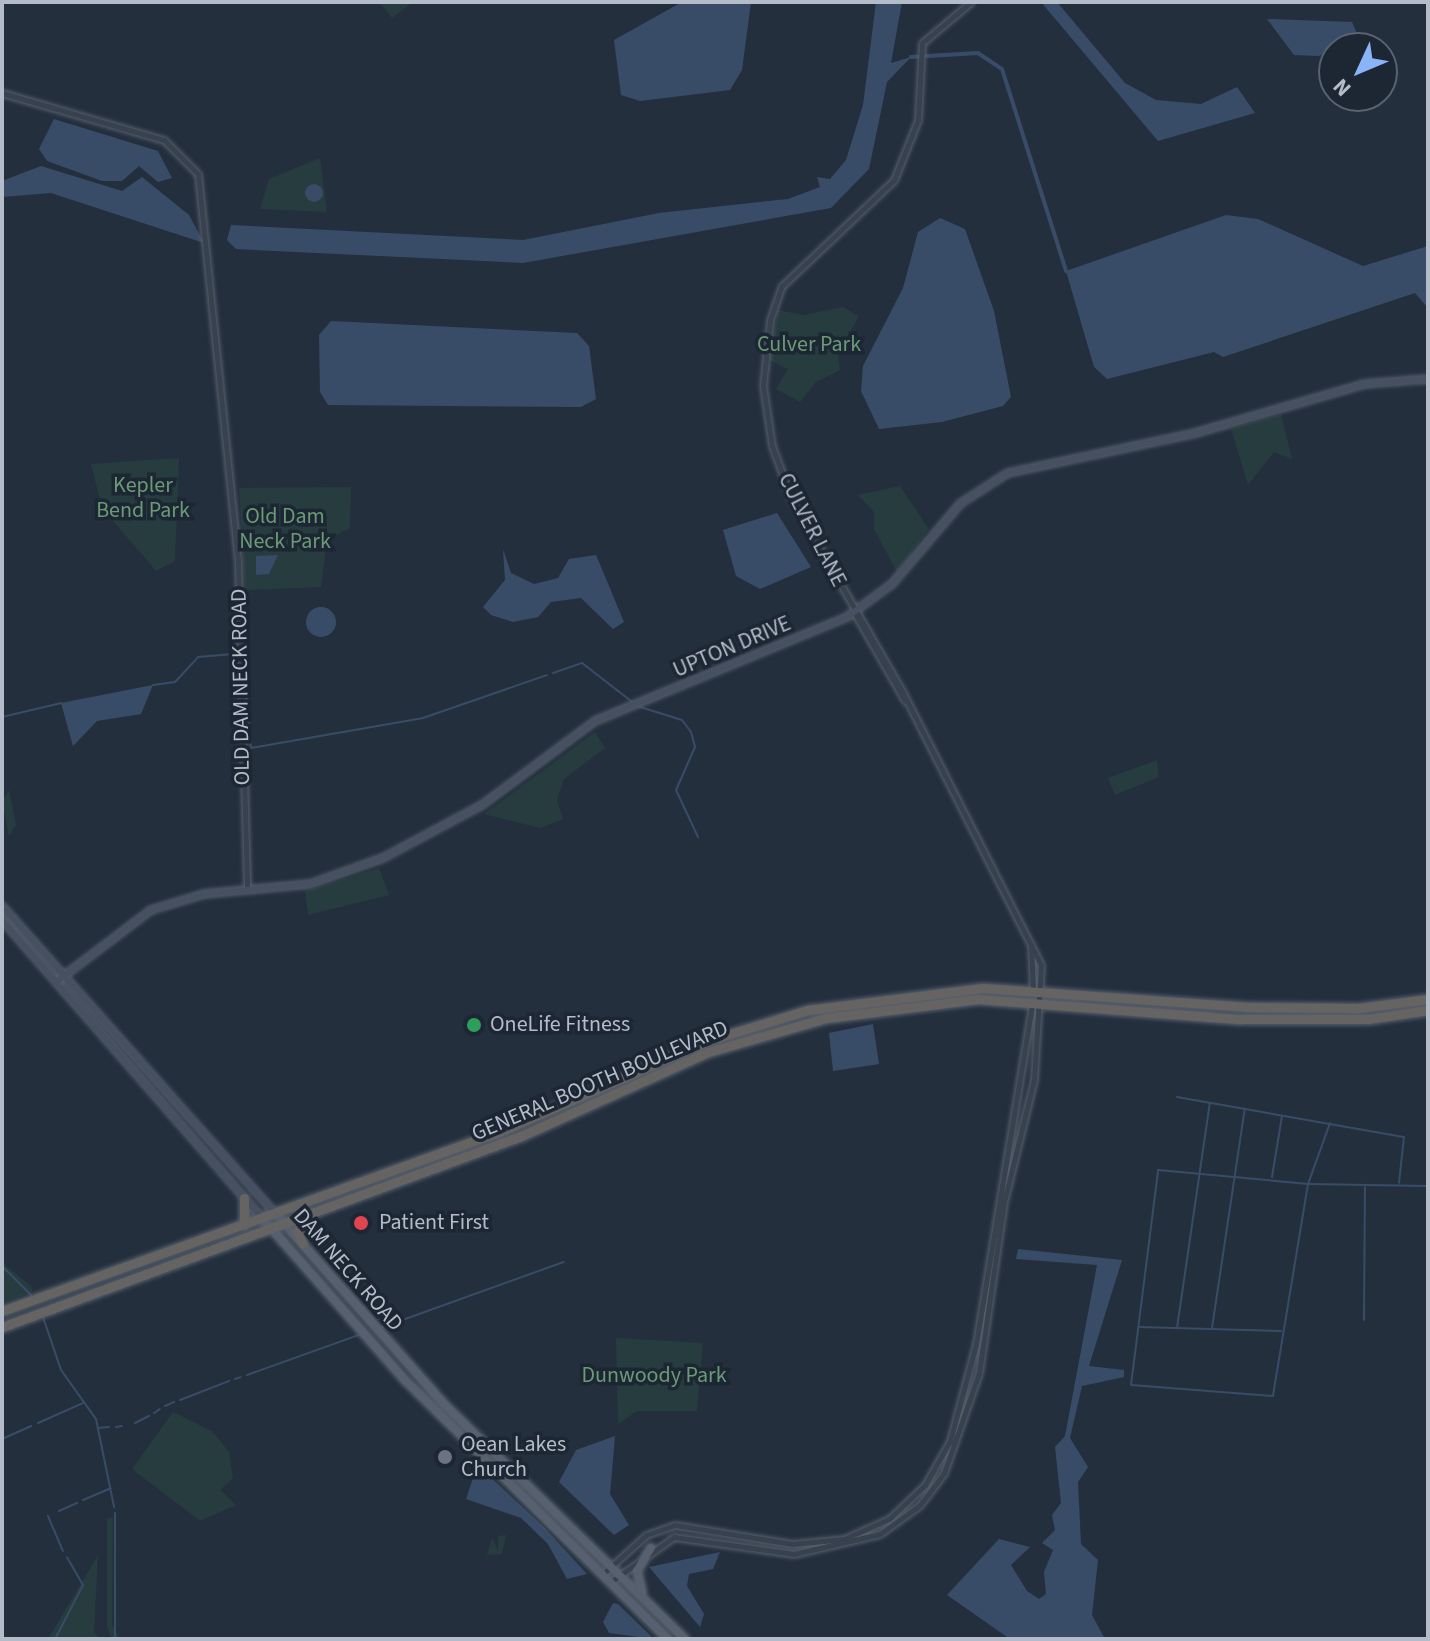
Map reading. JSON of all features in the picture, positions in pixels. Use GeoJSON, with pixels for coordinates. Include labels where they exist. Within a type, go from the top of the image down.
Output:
{"type":"FeatureCollection","features":[{"type":"Feature","properties":{"kind":"highway","name":"GENERAL BOOTH BOULEVARD"},"geometry":{"type":"LineString","coordinates":[[2,1311],[499,1132],[761,1023],[884,996],[1037,988],[1247,1007],[1359,1008],[1428,999]]}},
{"type":"Feature","properties":{"kind":"highway","name":"GENERAL BOOTH BOULEVARD"},"geometry":{"type":"LineString","coordinates":[[2,1327],[272,1229],[779,1030],[909,1005],[1037,1000],[1240,1019],[1368,1019],[1428,1010]]}},
{"type":"Feature","properties":{"kind":"highway"},"geometry":{"type":"LineString","coordinates":[[244,1198],[244,1225]]}},
{"type":"Feature","properties":{"kind":"highway"},"geometry":{"type":"LineString","coordinates":[[303,1217],[297,1232],[303,1244]]}},
{"type":"Feature","properties":{"kind":"main road","name":"UPTON DRIVE"},"geometry":{"type":"LineString","coordinates":[[56,982],[151,910],[247,889],[322,881],[406,848],[482,805],[595,721],[855,612],[902,573],[961,503],[1008,473],[1192,434],[1364,384],[1428,379]]}},
{"type":"Feature","properties":{"kind":"main road","name":"DAM NECK ROAD"},"geometry":{"type":"LineString","coordinates":[[2,906],[445,1405],[621,1573],[685,1639]]}},
{"type":"Feature","properties":{"kind":"main road","name":"DAM NECK ROAD"},"geometry":{"type":"LineString","coordinates":[[2,920],[406,1381],[668,1639]]}},
{"type":"Feature","properties":{"kind":"main road"},"geometry":{"type":"LineString","coordinates":[[169,1111],[177,1103]]}},
{"type":"Feature","properties":{"kind":"main road"},"geometry":{"type":"LineString","coordinates":[[643,1597],[637,1571],[651,1548]]}},
{"type":"Feature","properties":{"kind":"street","name":"CULVER LANE"},"geometry":{"type":"LineString","coordinates":[[971,2],[933,28],[919,56],[918,120],[901,168],[870,210],[790,273],[773,306],[764,353],[764,401],[781,471],[855,612],[877,664],[906,702],[1031,944],[1037,1000]]}},
{"type":"Feature","properties":{"kind":"street","name":"OLD DAM NECK ROAD"},"geometry":{"type":"LineString","coordinates":[[2,93],[173,144],[195,167],[204,198],[238,560],[247,889]]}},
{"type":"Feature","properties":{"kind":"street"},"geometry":{"type":"LineString","coordinates":[[604,1573],[646,1535],[675,1525],[804,1545],[879,1525],[907,1505],[939,1465],[970,1371],[1037,1000]]}},
{"type":"Feature","properties":{"kind":"street"},"geometry":{"type":"LineString","coordinates":[[612,1581],[651,1548],[689,1536],[814,1553],[880,1534],[920,1505],[944,1473],[979,1373],[1009,1176],[1034,1080],[1037,1000]]}},
{"type":"Feature","properties":{"kind":"street"},"geometry":{"type":"LineString","coordinates":[[988,1267],[997,1267]]}},
{"type":"Feature","properties":{"kind":"street"},"geometry":{"type":"LineString","coordinates":[[970,1371],[979,1373]]}},
{"type":"Feature","properties":{"kind":"green space"},"geometry":{"type":"Polygon","coordinates":[[[379,2],[413,2],[392,18],[379,2]]]}},
{"type":"Feature","properties":{"kind":"green space"},"geometry":{"type":"Polygon","coordinates":[[[320,158],[327,212],[260,209],[269,179],[320,158]]]}},
{"type":"Feature","properties":{"kind":"green space","name":"Culver Park"},"geometry":{"type":"Polygon","coordinates":[[[843,307],[859,316],[838,354],[840,370],[816,382],[800,402],[776,389],[788,369],[769,360],[778,310],[804,315],[843,307]]]}},
{"type":"Feature","properties":{"kind":"green space"},"geometry":{"type":"Polygon","coordinates":[[[1281,414],[1292,459],[1274,452],[1248,485],[1231,429],[1281,414]]]}},
{"type":"Feature","properties":{"kind":"green space","name":"Kepler Bend Park"},"geometry":{"type":"Polygon","coordinates":[[[179,458],[175,561],[156,571],[102,508],[91,464],[179,458]]]}},
{"type":"Feature","properties":{"kind":"green space"},"geometry":{"type":"Polygon","coordinates":[[[900,486],[929,529],[897,572],[874,529],[874,512],[858,495],[900,486]]]}},
{"type":"Feature","properties":{"kind":"green space","name":"Old Dam Neck Park"},"geometry":{"type":"Polygon","coordinates":[[[351,487],[350,528],[327,540],[321,587],[245,590],[239,488],[351,487]]]}},
{"type":"Feature","properties":{"kind":"green space"},"geometry":{"type":"Polygon","coordinates":[[[595,732],[605,748],[564,779],[557,800],[563,819],[540,828],[484,814],[595,732]]]}},
{"type":"Feature","properties":{"kind":"green space"},"geometry":{"type":"Polygon","coordinates":[[[1157,760],[1159,777],[1115,795],[1108,778],[1157,760]]]}},
{"type":"Feature","properties":{"kind":"green space"},"geometry":{"type":"Polygon","coordinates":[[[9,790],[16,825],[9,836],[2,801],[9,790]]]}},
{"type":"Feature","properties":{"kind":"green space"},"geometry":{"type":"Polygon","coordinates":[[[379,868],[389,895],[308,915],[305,891],[379,868]]]}},
{"type":"Feature","properties":{"kind":"green space"},"geometry":{"type":"Polygon","coordinates":[[[2,1262],[32,1287],[32,1292],[2,1303],[2,1262]]]}},
{"type":"Feature","properties":{"kind":"green space","name":"Dunwoody Park"},"geometry":{"type":"Polygon","coordinates":[[[616,1338],[703,1343],[697,1411],[637,1411],[618,1424],[616,1338]]]}},
{"type":"Feature","properties":{"kind":"green space"},"geometry":{"type":"Polygon","coordinates":[[[173,1412],[213,1432],[229,1452],[233,1478],[220,1490],[236,1505],[200,1521],[132,1469],[173,1412]]]}},
{"type":"Feature","properties":{"kind":"green space"},"geometry":{"type":"Polygon","coordinates":[[[113,1517],[112,1625],[120,1639],[111,1639],[107,1626],[107,1519],[113,1517]]]}},
{"type":"Feature","properties":{"kind":"green space"},"geometry":{"type":"Polygon","coordinates":[[[506,1535],[502,1554],[487,1555],[492,1537],[498,1551],[498,1536],[506,1535]]]}},
{"type":"Feature","properties":{"kind":"green space"},"geometry":{"type":"Polygon","coordinates":[[[98,1555],[94,1633],[101,1639],[48,1639],[98,1555]]]}},
{"type":"Feature","properties":{"kind":"water"},"geometry":{"type":"Polygon","coordinates":[[[682,2],[751,2],[742,70],[730,90],[640,101],[621,95],[614,40],[682,2]]]}},
{"type":"Feature","properties":{"kind":"water"},"geometry":{"type":"Polygon","coordinates":[[[876,2],[902,2],[891,63],[911,57],[887,82],[869,169],[831,208],[523,263],[236,249],[227,240],[231,225],[523,240],[659,213],[788,199],[820,187],[817,177],[830,179],[846,160],[863,105],[876,2]]]}},
{"type":"Feature","properties":{"kind":"water"},"geometry":{"type":"Polygon","coordinates":[[[1041,2],[1057,2],[1125,83],[1156,100],[1201,104],[1237,87],[1255,113],[1158,141],[1041,2]]]}},
{"type":"Feature","properties":{"kind":"water"},"geometry":{"type":"Polygon","coordinates":[[[1267,19],[1352,22],[1356,32],[1318,32],[1318,56],[1294,55],[1267,19]]]}},
{"type":"Feature","properties":{"kind":"water"},"geometry":{"type":"Polygon","coordinates":[[[54,119],[158,151],[172,178],[158,182],[139,166],[122,181],[102,181],[47,161],[39,149],[54,119]]]}},
{"type":"Feature","properties":{"kind":"water"},"geometry":{"type":"Polygon","coordinates":[[[41,166],[122,191],[142,177],[189,215],[204,243],[51,193],[2,197],[2,181],[41,166]]]}},
{"type":"Feature","properties":{"kind":"water"},"geometry":{"type":"Polygon","coordinates":[[[314,184],[323,193],[314,202],[305,193],[314,184]]]}},
{"type":"Feature","properties":{"kind":"water"},"geometry":{"type":"Polygon","coordinates":[[[1226,215],[1258,219],[1363,266],[1428,246],[1428,308],[1415,293],[1223,357],[1214,352],[1107,379],[1094,367],[1066,271],[1226,215]]]}},
{"type":"Feature","properties":{"kind":"water"},"geometry":{"type":"Polygon","coordinates":[[[940,218],[965,229],[994,311],[1011,397],[1003,406],[942,422],[879,429],[861,391],[863,366],[903,288],[918,232],[940,218]]]}},
{"type":"Feature","properties":{"kind":"water"},"geometry":{"type":"Polygon","coordinates":[[[331,321],[577,333],[589,346],[596,399],[581,407],[328,405],[320,392],[319,335],[331,321]]]}},
{"type":"Feature","properties":{"kind":"water"},"geometry":{"type":"Polygon","coordinates":[[[777,513],[811,567],[760,589],[736,576],[723,530],[777,513]]]}},
{"type":"Feature","properties":{"kind":"water"},"geometry":{"type":"Polygon","coordinates":[[[503,549],[511,573],[534,584],[558,578],[569,559],[596,555],[624,622],[613,629],[581,598],[551,602],[538,617],[513,622],[491,615],[483,607],[505,580],[503,549]]]}},
{"type":"Feature","properties":{"kind":"water"},"geometry":{"type":"Polygon","coordinates":[[[278,555],[269,574],[256,575],[256,556],[278,555]]]}},
{"type":"Feature","properties":{"kind":"water"},"geometry":{"type":"Polygon","coordinates":[[[321,607],[332,611],[336,622],[332,633],[321,637],[310,633],[306,622],[310,611],[321,607]]]}},
{"type":"Feature","properties":{"kind":"water"},"geometry":{"type":"Polygon","coordinates":[[[153,685],[141,714],[97,721],[73,746],[61,703],[153,685]]]}},
{"type":"Feature","properties":{"kind":"water"},"geometry":{"type":"Polygon","coordinates":[[[873,1024],[879,1064],[833,1071],[829,1033],[873,1024]]]}},
{"type":"Feature","properties":{"kind":"water"},"geometry":{"type":"Polygon","coordinates":[[[1018,1249],[1122,1260],[1089,1366],[1124,1370],[1124,1377],[1082,1386],[1070,1438],[1088,1467],[1078,1482],[1081,1544],[1098,1560],[1092,1615],[1105,1639],[1010,1639],[947,1595],[999,1539],[1030,1547],[1011,1565],[1027,1591],[1039,1599],[1046,1594],[1044,1572],[1053,1550],[1042,1543],[1055,1530],[1052,1515],[1061,1503],[1055,1447],[1065,1436],[1097,1265],[1016,1259],[1018,1249]]]}},
{"type":"Feature","properties":{"kind":"water"},"geometry":{"type":"Polygon","coordinates":[[[615,1436],[610,1494],[629,1525],[614,1535],[559,1482],[576,1450],[615,1436]]]}},
{"type":"Feature","properties":{"kind":"water"},"geometry":{"type":"Polygon","coordinates":[[[469,1457],[544,1527],[587,1574],[567,1579],[548,1544],[521,1518],[466,1499],[475,1472],[469,1457]]]}},
{"type":"Feature","properties":{"kind":"water"},"geometry":{"type":"Polygon","coordinates":[[[720,1552],[713,1569],[689,1574],[687,1586],[704,1614],[700,1627],[649,1567],[720,1552]]]}},
{"type":"Feature","properties":{"kind":"water"},"geometry":{"type":"Polygon","coordinates":[[[613,1603],[618,1604],[654,1639],[609,1633],[603,1622],[613,1603]]]}},
{"type":"Feature","properties":{"kind":"waterway"},"geometry":{"type":"LineString","coordinates":[[911,57],[978,53],[1002,69],[1066,271]]}},
{"type":"Feature","properties":{"kind":"waterway"},"geometry":{"type":"LineString","coordinates":[[153,685],[175,682],[198,657],[236,654]]}},
{"type":"Feature","properties":{"kind":"waterway"},"geometry":{"type":"LineString","coordinates":[[243,654],[251,748],[423,718],[547,675]]}},
{"type":"Feature","properties":{"kind":"waterway"},"geometry":{"type":"LineString","coordinates":[[553,673],[582,663],[631,701]]}},
{"type":"Feature","properties":{"kind":"waterway"},"geometry":{"type":"LineString","coordinates":[[2,717],[61,703]]}},
{"type":"Feature","properties":{"kind":"waterway"},"geometry":{"type":"LineString","coordinates":[[637,706],[682,720],[691,732],[695,747],[676,790],[698,837]]}},
{"type":"Feature","properties":{"kind":"waterway"},"geometry":{"type":"LineString","coordinates":[[1177,1097],[1404,1137],[1399,1183]]}},
{"type":"Feature","properties":{"kind":"waterway"},"geometry":{"type":"LineString","coordinates":[[1177,1328],[1210,1103]]}},
{"type":"Feature","properties":{"kind":"waterway"},"geometry":{"type":"LineString","coordinates":[[1212,1328],[1245,1108]]}},
{"type":"Feature","properties":{"kind":"waterway"},"geometry":{"type":"LineString","coordinates":[[1272,1177],[1282,1116]]}},
{"type":"Feature","properties":{"kind":"waterway"},"geometry":{"type":"LineString","coordinates":[[1330,1123],[1308,1184],[1273,1396],[1131,1385],[1158,1170],[1308,1184],[1428,1186]]}},
{"type":"Feature","properties":{"kind":"waterway"},"geometry":{"type":"LineString","coordinates":[[1364,1320],[1365,1187]]}},
{"type":"Feature","properties":{"kind":"waterway"},"geometry":{"type":"LineString","coordinates":[[383,1327],[564,1262]]}},
{"type":"Feature","properties":{"kind":"waterway"},"geometry":{"type":"LineString","coordinates":[[2,1266],[31,1295]]}},
{"type":"Feature","properties":{"kind":"waterway"},"geometry":{"type":"LineString","coordinates":[[43,1317],[61,1370],[96,1419],[114,1507]]}},
{"type":"Feature","properties":{"kind":"waterway"},"geometry":{"type":"LineString","coordinates":[[1140,1327],[1281,1331]]}},
{"type":"Feature","properties":{"kind":"waterway"},"geometry":{"type":"LineString","coordinates":[[247,1375],[359,1335]]}},
{"type":"Feature","properties":{"kind":"waterway"},"geometry":{"type":"LineString","coordinates":[[235,1379],[241,1377]]}},
{"type":"Feature","properties":{"kind":"waterway"},"geometry":{"type":"LineString","coordinates":[[180,1400],[229,1381]]}},
{"type":"Feature","properties":{"kind":"waterway"},"geometry":{"type":"LineString","coordinates":[[165,1406],[174,1402]]}},
{"type":"Feature","properties":{"kind":"waterway"},"geometry":{"type":"LineString","coordinates":[[38,1423],[83,1403]]}},
{"type":"Feature","properties":{"kind":"waterway"},"geometry":{"type":"LineString","coordinates":[[154,1413],[160,1409]]}},
{"type":"Feature","properties":{"kind":"waterway"},"geometry":{"type":"LineString","coordinates":[[135,1423],[149,1416]]}},
{"type":"Feature","properties":{"kind":"waterway"},"geometry":{"type":"LineString","coordinates":[[2,1439],[31,1426]]}},
{"type":"Feature","properties":{"kind":"waterway"},"geometry":{"type":"LineString","coordinates":[[116,1427],[122,1426]]}},
{"type":"Feature","properties":{"kind":"waterway"},"geometry":{"type":"LineString","coordinates":[[98,1428],[109,1427]]}},
{"type":"Feature","properties":{"kind":"waterway"},"geometry":{"type":"LineString","coordinates":[[83,1500],[111,1488]]}},
{"type":"Feature","properties":{"kind":"waterway"},"geometry":{"type":"LineString","coordinates":[[59,1511],[77,1503]]}},
{"type":"Feature","properties":{"kind":"waterway"},"geometry":{"type":"LineString","coordinates":[[115,1513],[115,1639]]}},
{"type":"Feature","properties":{"kind":"waterway"},"geometry":{"type":"LineString","coordinates":[[48,1516],[63,1551]]}},
{"type":"Feature","properties":{"kind":"waterway"},"geometry":{"type":"LineString","coordinates":[[55,1639],[83,1585],[67,1557]]}},
{"type":"Feature","properties":{"kind":"place","name":"OneLife Fitness"},"geometry":{"type":"Point","coordinates":[474,1025]}},
{"type":"Feature","properties":{"kind":"place","name":"Patient First"},"geometry":{"type":"Point","coordinates":[361,1223]}},
{"type":"Feature","properties":{"kind":"place","name":"Oean Lakes Church"},"geometry":{"type":"Point","coordinates":[445,1457]}}]}
